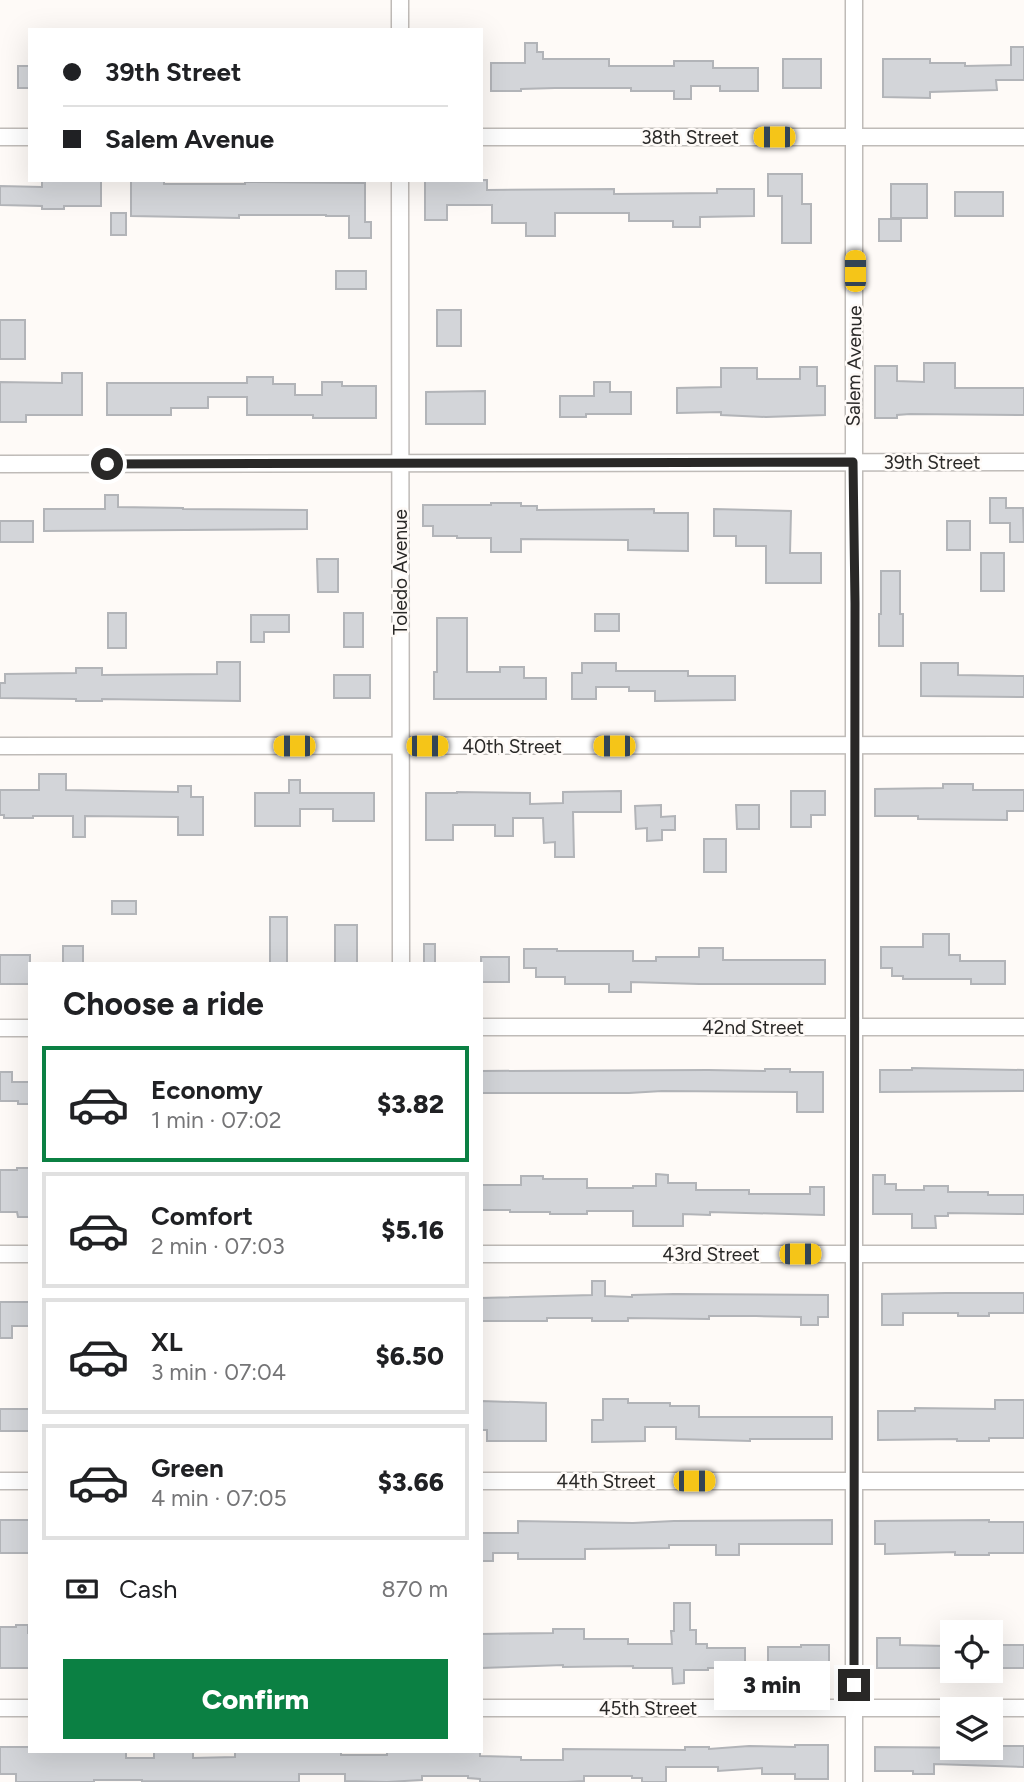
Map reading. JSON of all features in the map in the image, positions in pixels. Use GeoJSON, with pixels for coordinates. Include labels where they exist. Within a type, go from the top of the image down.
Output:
{"type":"FeatureCollection","features":[{"type":"Feature","properties":{"kind":"street"},"geometry":{"type":"LineString","coordinates":[[400,0],[400,28]]}},
{"type":"Feature","properties":{"kind":"street","name":"Salem Avenue"},"geometry":{"type":"LineString","coordinates":[[854,0],[854,1782]]}},
{"type":"Feature","properties":{"kind":"street"},"geometry":{"type":"LineString","coordinates":[[0,137],[28,137]]}},
{"type":"Feature","properties":{"kind":"street","name":"38th Street"},"geometry":{"type":"LineString","coordinates":[[483,137],[1024,137]]}},
{"type":"Feature","properties":{"kind":"street","name":"Toledo Avenue"},"geometry":{"type":"LineString","coordinates":[[400,182],[401,962]]}},
{"type":"Feature","properties":{"kind":"street","name":"39th Street"},"geometry":{"type":"LineString","coordinates":[[0,464],[1024,462]]}},
{"type":"Feature","properties":{"kind":"street","name":"40th Street"},"geometry":{"type":"LineString","coordinates":[[0,746],[1024,746]]}},
{"type":"Feature","properties":{"kind":"street","name":"42nd Street"},"geometry":{"type":"LineString","coordinates":[[483,1027],[1024,1027]]}},
{"type":"Feature","properties":{"kind":"street"},"geometry":{"type":"LineString","coordinates":[[0,1028],[28,1028]]}},
{"type":"Feature","properties":{"kind":"street"},"geometry":{"type":"LineString","coordinates":[[0,1254],[28,1254]]}},
{"type":"Feature","properties":{"kind":"street","name":"43rd Street"},"geometry":{"type":"LineString","coordinates":[[483,1254],[1024,1254]]}},
{"type":"Feature","properties":{"kind":"street"},"geometry":{"type":"LineString","coordinates":[[0,1481],[28,1481]]}},
{"type":"Feature","properties":{"kind":"street","name":"44th Street"},"geometry":{"type":"LineString","coordinates":[[483,1481],[1024,1481]]}},
{"type":"Feature","properties":{"kind":"street"},"geometry":{"type":"LineString","coordinates":[[0,1708],[28,1708]]}},
{"type":"Feature","properties":{"kind":"street","name":"45th Street"},"geometry":{"type":"LineString","coordinates":[[483,1708],[1024,1708]]}},
{"type":"Feature","properties":{"kind":"building"},"geometry":{"type":"Polygon","coordinates":[[[525,43],[537,43],[537,52],[543,52],[543,59],[609,59],[609,66],[674,66],[674,61],[713,61],[713,68],[758,68],[758,91],[720,91],[720,86],[691,86],[691,99],[674,99],[674,91],[631,91],[631,88],[491,91],[491,63],[525,63],[525,43]]]}},
{"type":"Feature","properties":{"kind":"building"},"geometry":{"type":"Polygon","coordinates":[[[1011,47],[1024,47],[1024,80],[996,80],[997,90],[930,92],[930,98],[883,97],[883,59],[930,59],[930,63],[965,63],[965,66],[1011,65],[1011,47]]]}},
{"type":"Feature","properties":{"kind":"building"},"geometry":{"type":"Polygon","coordinates":[[[783,59],[821,59],[821,88],[783,88],[783,59]]]}},
{"type":"Feature","properties":{"kind":"building"},"geometry":{"type":"Polygon","coordinates":[[[18,66],[28,66],[28,88],[18,88],[18,66]]]}},
{"type":"Feature","properties":{"kind":"building"},"geometry":{"type":"Polygon","coordinates":[[[768,174],[802,174],[802,204],[811,204],[811,243],[782,243],[782,196],[768,196],[768,174]]]}},
{"type":"Feature","properties":{"kind":"building"},"geometry":{"type":"Polygon","coordinates":[[[487,180],[487,190],[614,189],[614,194],[717,193],[717,189],[754,189],[754,216],[700,217],[700,227],[673,227],[673,221],[629,221],[629,213],[555,213],[555,236],[526,236],[526,223],[492,223],[492,205],[447,205],[447,220],[425,220],[425,182],[487,180]]]}},
{"type":"Feature","properties":{"kind":"building"},"geometry":{"type":"Polygon","coordinates":[[[42,182],[101,182],[101,206],[42,209],[42,206],[0,205],[0,186],[42,187],[42,182]]]}},
{"type":"Feature","properties":{"kind":"building"},"geometry":{"type":"Polygon","coordinates":[[[131,182],[365,183],[365,222],[371,222],[371,238],[349,238],[349,216],[131,216],[131,182]]]}},
{"type":"Feature","properties":{"kind":"building"},"geometry":{"type":"Polygon","coordinates":[[[891,184],[927,184],[927,218],[891,218],[891,184]]]}},
{"type":"Feature","properties":{"kind":"building"},"geometry":{"type":"Polygon","coordinates":[[[955,192],[1003,192],[1003,216],[955,216],[955,192]]]}},
{"type":"Feature","properties":{"kind":"building"},"geometry":{"type":"Polygon","coordinates":[[[111,213],[126,213],[126,235],[111,235],[111,213]]]}},
{"type":"Feature","properties":{"kind":"building"},"geometry":{"type":"Polygon","coordinates":[[[879,219],[901,219],[901,241],[879,241],[879,219]]]}},
{"type":"Feature","properties":{"kind":"building"},"geometry":{"type":"Polygon","coordinates":[[[336,271],[366,271],[366,289],[336,289],[336,271]]]}},
{"type":"Feature","properties":{"kind":"building"},"geometry":{"type":"Polygon","coordinates":[[[437,310],[461,310],[461,346],[437,346],[437,310]]]}},
{"type":"Feature","properties":{"kind":"building"},"geometry":{"type":"Polygon","coordinates":[[[0,320],[25,320],[25,359],[0,359],[0,320]]]}},
{"type":"Feature","properties":{"kind":"building"},"geometry":{"type":"Polygon","coordinates":[[[924,363],[955,363],[955,388],[1024,388],[1024,415],[910,414],[897,415],[897,418],[875,418],[875,366],[897,366],[897,381],[924,382],[924,363]]]}},
{"type":"Feature","properties":{"kind":"building"},"geometry":{"type":"Polygon","coordinates":[[[800,367],[817,367],[817,386],[825,386],[825,415],[766,417],[721,415],[721,412],[677,413],[677,388],[721,387],[721,368],[757,368],[757,379],[800,379],[800,367]]]}},
{"type":"Feature","properties":{"kind":"building"},"geometry":{"type":"Polygon","coordinates":[[[62,373],[82,373],[82,415],[26,415],[26,422],[0,422],[0,382],[62,383],[62,373]]]}},
{"type":"Feature","properties":{"kind":"building"},"geometry":{"type":"Polygon","coordinates":[[[247,377],[273,377],[273,384],[295,384],[295,395],[322,395],[322,382],[342,382],[342,386],[376,386],[376,418],[247,415],[247,397],[208,397],[208,408],[171,408],[171,415],[107,415],[107,383],[247,383],[247,377]]]}},
{"type":"Feature","properties":{"kind":"building"},"geometry":{"type":"Polygon","coordinates":[[[594,382],[610,382],[610,392],[631,392],[631,414],[560,417],[560,396],[594,396],[594,382]]]}},
{"type":"Feature","properties":{"kind":"building"},"geometry":{"type":"Polygon","coordinates":[[[485,391],[485,424],[426,424],[426,392],[485,391]]]}},
{"type":"Feature","properties":{"kind":"building"},"geometry":{"type":"Polygon","coordinates":[[[105,495],[118,495],[118,507],[307,510],[307,529],[44,531],[44,509],[105,509],[105,495]]]}},
{"type":"Feature","properties":{"kind":"building"},"geometry":{"type":"Polygon","coordinates":[[[990,498],[1006,498],[1006,508],[1023,508],[1024,542],[1010,542],[1010,523],[990,523],[990,498]]]}},
{"type":"Feature","properties":{"kind":"building"},"geometry":{"type":"Polygon","coordinates":[[[521,503],[521,506],[537,506],[537,510],[654,509],[654,513],[688,513],[688,551],[628,550],[628,540],[521,539],[521,552],[491,552],[491,538],[433,536],[433,526],[423,526],[423,505],[521,503]]]}},
{"type":"Feature","properties":{"kind":"building"},"geometry":{"type":"Polygon","coordinates":[[[714,509],[791,511],[790,553],[821,553],[821,583],[766,583],[766,546],[736,546],[736,536],[714,536],[714,509]]]}},
{"type":"Feature","properties":{"kind":"building"},"geometry":{"type":"Polygon","coordinates":[[[0,521],[33,521],[33,542],[0,542],[0,521]]]}},
{"type":"Feature","properties":{"kind":"building"},"geometry":{"type":"Polygon","coordinates":[[[947,521],[970,521],[970,550],[947,550],[947,521]]]}},
{"type":"Feature","properties":{"kind":"building"},"geometry":{"type":"Polygon","coordinates":[[[981,553],[1004,553],[1004,591],[981,591],[981,553]]]}},
{"type":"Feature","properties":{"kind":"building"},"geometry":{"type":"Polygon","coordinates":[[[317,559],[338,559],[338,592],[318,592],[317,559]]]}},
{"type":"Feature","properties":{"kind":"building"},"geometry":{"type":"Polygon","coordinates":[[[881,571],[900,571],[903,646],[879,646],[881,571]]]}},
{"type":"Feature","properties":{"kind":"building"},"geometry":{"type":"Polygon","coordinates":[[[108,613],[126,613],[126,648],[108,648],[108,613]]]}},
{"type":"Feature","properties":{"kind":"building"},"geometry":{"type":"Polygon","coordinates":[[[344,613],[363,613],[363,647],[344,647],[344,613]]]}},
{"type":"Feature","properties":{"kind":"building"},"geometry":{"type":"Polygon","coordinates":[[[595,614],[619,614],[619,631],[595,631],[595,614]]]}},
{"type":"Feature","properties":{"kind":"building"},"geometry":{"type":"Polygon","coordinates":[[[251,615],[289,615],[289,632],[264,632],[264,642],[251,642],[251,615]]]}},
{"type":"Feature","properties":{"kind":"building"},"geometry":{"type":"Polygon","coordinates":[[[437,618],[467,618],[467,672],[500,672],[500,667],[524,667],[524,678],[546,678],[546,699],[434,699],[437,618]]]}},
{"type":"Feature","properties":{"kind":"building"},"geometry":{"type":"Polygon","coordinates":[[[217,662],[240,662],[240,701],[0,698],[0,683],[5,683],[5,674],[76,673],[76,668],[102,668],[102,675],[217,674],[217,662]]]}},
{"type":"Feature","properties":{"kind":"building"},"geometry":{"type":"Polygon","coordinates":[[[582,663],[616,663],[616,671],[688,671],[688,676],[735,676],[735,700],[655,701],[655,691],[629,691],[629,687],[596,687],[596,699],[572,699],[572,673],[582,673],[582,663]]]}},
{"type":"Feature","properties":{"kind":"building"},"geometry":{"type":"Polygon","coordinates":[[[921,663],[958,663],[958,675],[1024,676],[1024,697],[921,696],[921,663]]]}},
{"type":"Feature","properties":{"kind":"building"},"geometry":{"type":"Polygon","coordinates":[[[334,675],[370,675],[370,698],[334,698],[334,675]]]}},
{"type":"Feature","properties":{"kind":"building"},"geometry":{"type":"Polygon","coordinates":[[[39,774],[66,774],[66,790],[178,792],[178,786],[191,786],[191,797],[203,797],[203,835],[178,835],[178,817],[85,816],[85,837],[73,837],[73,816],[4,818],[4,815],[0,815],[0,790],[39,790],[39,774]]]}},
{"type":"Feature","properties":{"kind":"building"},"geometry":{"type":"Polygon","coordinates":[[[289,780],[300,780],[300,793],[374,793],[374,821],[333,821],[333,809],[300,809],[300,826],[255,826],[255,793],[289,793],[289,780]]]}},
{"type":"Feature","properties":{"kind":"building"},"geometry":{"type":"Polygon","coordinates":[[[943,784],[973,784],[973,790],[1024,790],[1024,811],[1007,811],[1007,820],[875,816],[875,789],[943,788],[943,784]]]}},
{"type":"Feature","properties":{"kind":"building"},"geometry":{"type":"Polygon","coordinates":[[[621,791],[621,812],[573,812],[574,857],[555,857],[555,842],[544,843],[543,818],[513,818],[513,836],[495,836],[495,825],[453,825],[453,840],[426,840],[426,793],[530,793],[530,804],[563,803],[563,792],[621,791]]]}},
{"type":"Feature","properties":{"kind":"building"},"geometry":{"type":"Polygon","coordinates":[[[791,791],[825,791],[825,815],[811,815],[811,827],[791,827],[791,791]]]}},
{"type":"Feature","properties":{"kind":"building"},"geometry":{"type":"Polygon","coordinates":[[[661,805],[661,817],[675,816],[675,830],[662,830],[662,840],[647,841],[647,828],[636,829],[635,806],[661,805]]]}},
{"type":"Feature","properties":{"kind":"building"},"geometry":{"type":"Polygon","coordinates":[[[736,805],[759,805],[759,829],[737,829],[736,805]]]}},
{"type":"Feature","properties":{"kind":"building"},"geometry":{"type":"Polygon","coordinates":[[[704,839],[726,839],[726,872],[704,872],[704,839]]]}},
{"type":"Feature","properties":{"kind":"building"},"geometry":{"type":"Polygon","coordinates":[[[112,901],[136,901],[136,914],[112,914],[112,901]]]}},
{"type":"Feature","properties":{"kind":"building"},"geometry":{"type":"Polygon","coordinates":[[[270,917],[287,917],[287,962],[270,962],[270,917]]]}},
{"type":"Feature","properties":{"kind":"building"},"geometry":{"type":"Polygon","coordinates":[[[335,925],[357,925],[357,962],[335,962],[335,925]]]}},
{"type":"Feature","properties":{"kind":"building"},"geometry":{"type":"Polygon","coordinates":[[[923,934],[949,934],[949,955],[960,955],[960,961],[1005,961],[1005,984],[971,984],[971,979],[903,979],[903,976],[892,976],[892,968],[881,968],[881,947],[923,947],[923,934]]]}},
{"type":"Feature","properties":{"kind":"building"},"geometry":{"type":"Polygon","coordinates":[[[424,944],[435,944],[435,962],[424,962],[424,944]]]}},
{"type":"Feature","properties":{"kind":"building"},"geometry":{"type":"Polygon","coordinates":[[[63,946],[83,946],[83,962],[63,962],[63,946]]]}},
{"type":"Feature","properties":{"kind":"building"},"geometry":{"type":"Polygon","coordinates":[[[699,948],[723,948],[723,960],[825,960],[825,984],[631,982],[631,992],[609,992],[609,984],[565,984],[565,977],[536,977],[536,968],[524,968],[524,949],[633,951],[633,961],[656,961],[656,957],[699,957],[699,948]]]}},
{"type":"Feature","properties":{"kind":"building"},"geometry":{"type":"Polygon","coordinates":[[[0,955],[30,955],[28,984],[0,984],[0,955]]]}},
{"type":"Feature","properties":{"kind":"building"},"geometry":{"type":"Polygon","coordinates":[[[481,957],[509,957],[509,982],[483,982],[481,957]]]}},
{"type":"Feature","properties":{"kind":"building"},"geometry":{"type":"Polygon","coordinates":[[[790,1069],[790,1072],[823,1072],[823,1112],[797,1112],[797,1092],[483,1093],[483,1071],[790,1069]]]}},
{"type":"Feature","properties":{"kind":"building"},"geometry":{"type":"Polygon","coordinates":[[[880,1070],[1024,1070],[1024,1091],[880,1092],[880,1070]]]}},
{"type":"Feature","properties":{"kind":"building"},"geometry":{"type":"Polygon","coordinates":[[[0,1072],[12,1072],[12,1082],[28,1082],[28,1104],[0,1101],[0,1072]]]}},
{"type":"Feature","properties":{"kind":"building"},"geometry":{"type":"Polygon","coordinates":[[[28,1168],[28,1217],[18,1217],[17,1212],[0,1212],[0,1170],[28,1168]]]}},
{"type":"Feature","properties":{"kind":"building"},"geometry":{"type":"Polygon","coordinates":[[[656,1174],[668,1175],[668,1183],[696,1183],[696,1190],[749,1190],[749,1194],[810,1194],[810,1187],[824,1187],[824,1215],[710,1212],[710,1215],[683,1214],[683,1226],[633,1226],[633,1211],[550,1214],[483,1210],[483,1185],[521,1185],[521,1176],[587,1179],[587,1188],[656,1186],[656,1174]]]}},
{"type":"Feature","properties":{"kind":"building"},"geometry":{"type":"Polygon","coordinates":[[[873,1175],[885,1175],[885,1184],[896,1184],[896,1190],[924,1190],[924,1186],[948,1186],[948,1192],[1024,1195],[1024,1214],[948,1213],[948,1216],[935,1216],[936,1228],[912,1228],[912,1214],[873,1214],[873,1175]]]}},
{"type":"Feature","properties":{"kind":"building"},"geometry":{"type":"Polygon","coordinates":[[[592,1281],[605,1281],[605,1296],[828,1295],[828,1317],[818,1317],[818,1325],[801,1325],[801,1317],[756,1316],[709,1316],[709,1319],[628,1318],[628,1321],[547,1318],[547,1321],[483,1321],[483,1298],[592,1295],[592,1281]]]}},
{"type":"Feature","properties":{"kind":"building"},"geometry":{"type":"Polygon","coordinates":[[[1024,1293],[1024,1313],[958,1316],[958,1313],[903,1313],[903,1325],[882,1325],[882,1294],[1024,1293]]]}},
{"type":"Feature","properties":{"kind":"building"},"geometry":{"type":"Polygon","coordinates":[[[0,1302],[28,1302],[28,1326],[12,1326],[12,1338],[0,1338],[0,1302]]]}},
{"type":"Feature","properties":{"kind":"building"},"geometry":{"type":"Polygon","coordinates":[[[603,1399],[628,1399],[628,1403],[699,1406],[699,1417],[832,1417],[832,1439],[676,1439],[676,1427],[645,1427],[645,1441],[592,1442],[592,1420],[603,1420],[603,1399]]]}},
{"type":"Feature","properties":{"kind":"building"},"geometry":{"type":"Polygon","coordinates":[[[995,1400],[1024,1400],[1024,1438],[989,1438],[989,1441],[878,1440],[878,1411],[915,1411],[915,1408],[995,1409],[995,1400]]]}},
{"type":"Feature","properties":{"kind":"building"},"geometry":{"type":"Polygon","coordinates":[[[483,1401],[546,1403],[546,1441],[487,1441],[487,1430],[483,1430],[483,1401]]]}},
{"type":"Feature","properties":{"kind":"building"},"geometry":{"type":"Polygon","coordinates":[[[0,1409],[28,1409],[28,1431],[0,1431],[0,1409]]]}},
{"type":"Feature","properties":{"kind":"building"},"geometry":{"type":"Polygon","coordinates":[[[0,1520],[28,1520],[28,1553],[0,1553],[0,1520]]]}},
{"type":"Feature","properties":{"kind":"building"},"geometry":{"type":"Polygon","coordinates":[[[832,1520],[832,1544],[739,1544],[739,1555],[716,1555],[716,1545],[585,1549],[585,1559],[518,1559],[518,1553],[493,1553],[493,1561],[483,1561],[483,1533],[518,1533],[518,1521],[832,1520]]]}},
{"type":"Feature","properties":{"kind":"building"},"geometry":{"type":"Polygon","coordinates":[[[875,1521],[1024,1522],[1024,1553],[885,1554],[885,1544],[875,1544],[875,1521]]]}},
{"type":"Feature","properties":{"kind":"building"},"geometry":{"type":"Polygon","coordinates":[[[674,1603],[690,1603],[690,1630],[696,1630],[696,1644],[707,1644],[707,1648],[745,1648],[745,1668],[684,1670],[684,1683],[673,1684],[672,1668],[563,1665],[483,1668],[483,1634],[553,1633],[553,1629],[584,1629],[584,1639],[628,1639],[628,1644],[672,1644],[671,1631],[674,1631],[674,1603]]]}},
{"type":"Feature","properties":{"kind":"building"},"geometry":{"type":"Polygon","coordinates":[[[28,1625],[28,1668],[0,1668],[0,1627],[28,1625]]]}},
{"type":"Feature","properties":{"kind":"building"},"geometry":{"type":"Polygon","coordinates":[[[877,1638],[900,1638],[900,1645],[940,1646],[940,1668],[877,1668],[877,1638]]]}},
{"type":"Feature","properties":{"kind":"building"},"geometry":{"type":"Polygon","coordinates":[[[829,1645],[829,1668],[768,1667],[768,1647],[829,1645]]]}},
{"type":"Feature","properties":{"kind":"building"},"geometry":{"type":"Polygon","coordinates":[[[1003,1645],[1024,1645],[1024,1668],[1003,1668],[1003,1645]]]}},
{"type":"Feature","properties":{"kind":"building"},"geometry":{"type":"Polygon","coordinates":[[[828,1745],[828,1779],[795,1779],[795,1774],[762,1774],[762,1768],[718,1771],[718,1767],[666,1767],[666,1782],[642,1782],[642,1778],[632,1776],[584,1776],[584,1781],[567,1782],[480,1782],[480,1779],[468,1776],[422,1776],[422,1780],[387,1782],[345,1781],[345,1774],[299,1774],[299,1782],[16,1782],[16,1774],[0,1774],[0,1747],[28,1747],[28,1753],[126,1753],[126,1758],[154,1758],[154,1753],[193,1753],[193,1758],[235,1757],[235,1753],[480,1753],[480,1756],[521,1757],[521,1760],[563,1760],[563,1749],[828,1745]]]}},
{"type":"Feature","properties":{"kind":"building"},"geometry":{"type":"Polygon","coordinates":[[[1003,1746],[1024,1746],[1024,1767],[934,1764],[934,1774],[875,1771],[875,1747],[940,1748],[940,1760],[1003,1760],[1003,1746]]]}},
{"type":"Feature","properties":{"kind":"route"},"geometry":{"type":"LineString","coordinates":[[107,464],[853,462],[854,1685]]}}]}
